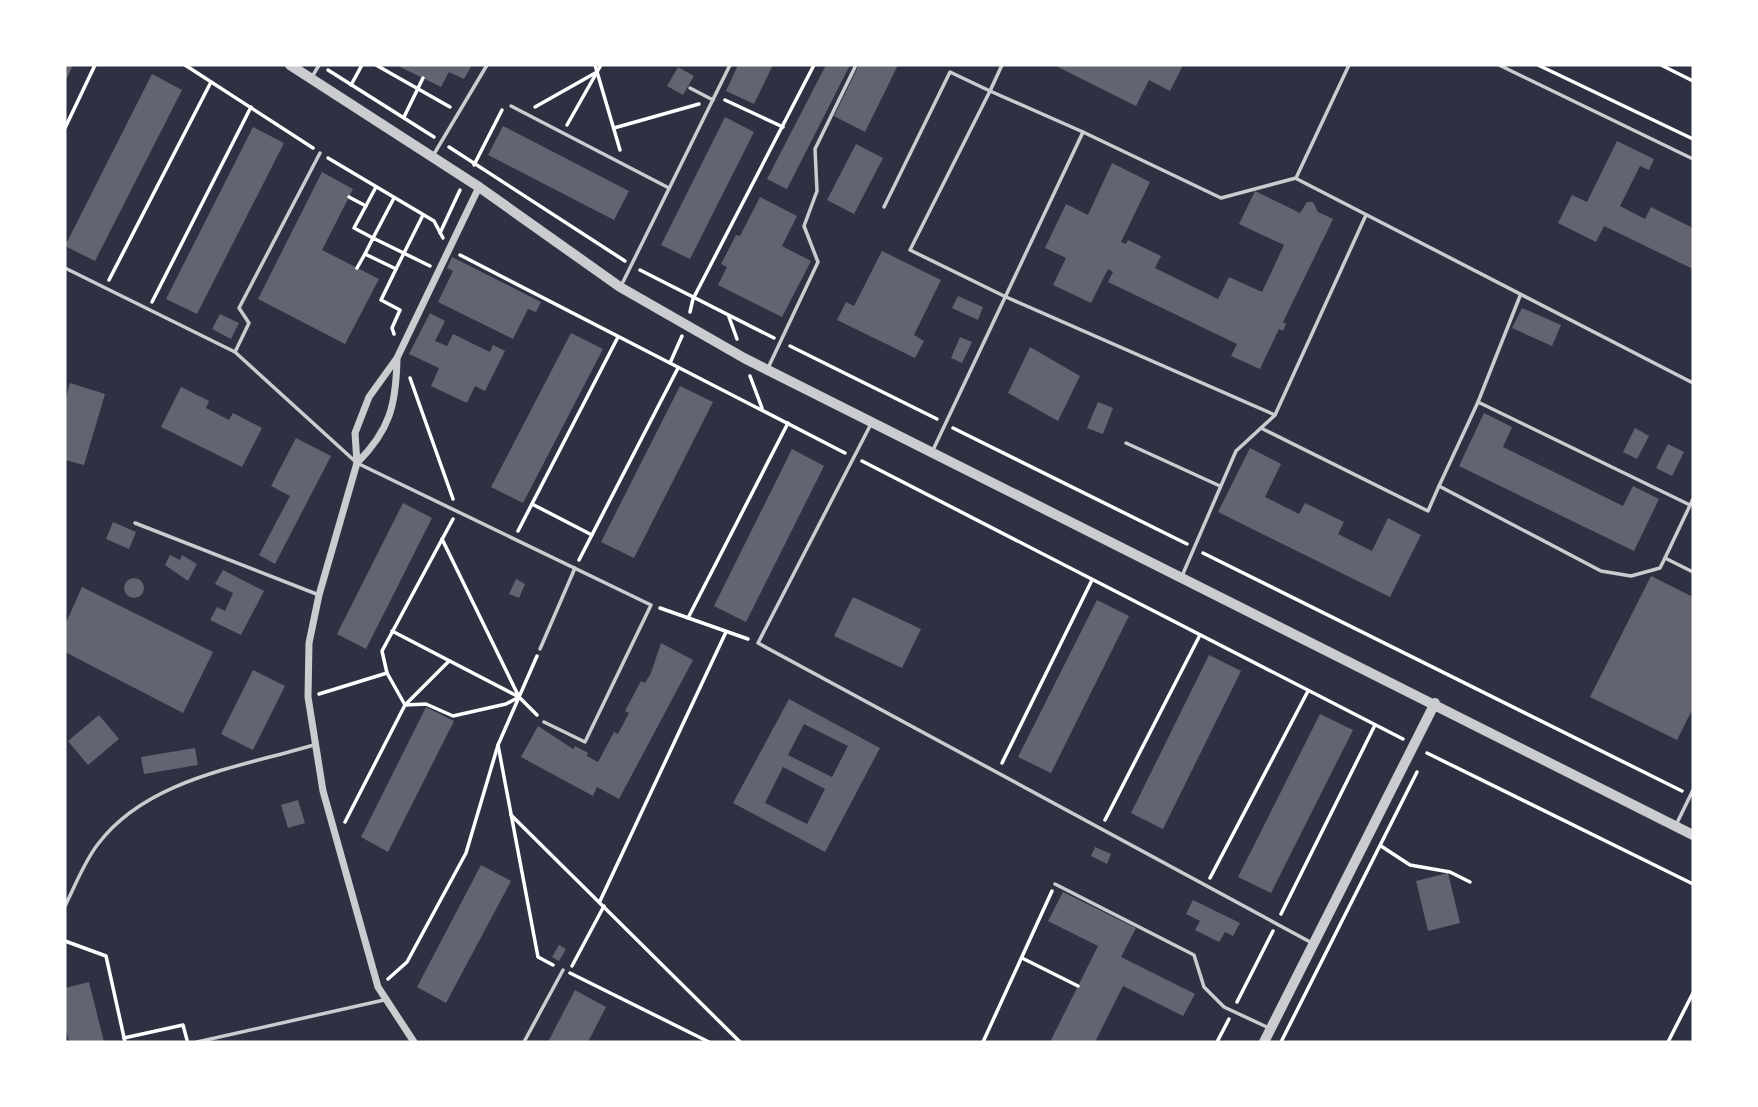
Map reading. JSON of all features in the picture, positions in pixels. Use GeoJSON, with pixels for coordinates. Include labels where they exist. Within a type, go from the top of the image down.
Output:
{"type":"FeatureCollection","features":[{"type":"Feature","properties":{"kind":"street"},"geometry":{"type":"LineString","coordinates":[[290,65],[479,187],[620,287],[767,370],[1435,703],[1693,835]]}},
{"type":"Feature","properties":{"kind":"street"},"geometry":{"type":"LineString","coordinates":[[414,1042],[378,987],[336,839],[314,745],[308,697],[309,643],[318,595],[357,463],[355,433],[369,397],[397,358],[479,187]]}},
{"type":"Feature","properties":{"kind":"street"},"geometry":{"type":"LineString","coordinates":[[357,463],[378,442],[396,400],[397,358]]}},
{"type":"Feature","properties":{"kind":"street"},"geometry":{"type":"LineString","coordinates":[[1264,1042],[1435,703]]}},
{"type":"Feature","properties":{"kind":"lane"},"geometry":{"type":"LineString","coordinates":[[311,79],[320,65]]}},
{"type":"Feature","properties":{"kind":"lane"},"geometry":{"type":"LineString","coordinates":[[432,156],[443,143],[487,65]]}},
{"type":"Feature","properties":{"kind":"lane"},"geometry":{"type":"LineString","coordinates":[[620,287],[730,65]]}},
{"type":"Feature","properties":{"kind":"lane"},"geometry":{"type":"LineString","coordinates":[[767,370],[818,262],[804,226],[817,191],[815,149],[856,65]]}},
{"type":"Feature","properties":{"kind":"lane"},"geometry":{"type":"LineString","coordinates":[[1002,65],[910,250],[1006,297],[1275,415]]}},
{"type":"Feature","properties":{"kind":"lane"},"geometry":{"type":"LineString","coordinates":[[1296,178],[1349,65]]}},
{"type":"Feature","properties":{"kind":"lane"},"geometry":{"type":"LineString","coordinates":[[1499,65],[1693,159]]}},
{"type":"Feature","properties":{"kind":"lane"},"geometry":{"type":"LineString","coordinates":[[884,207],[950,72],[1221,198],[1296,178],[1693,383]]}},
{"type":"Feature","properties":{"kind":"lane"},"geometry":{"type":"LineString","coordinates":[[690,88],[714,98]]}},
{"type":"Feature","properties":{"kind":"lane"},"geometry":{"type":"LineString","coordinates":[[511,106],[669,188]]}},
{"type":"Feature","properties":{"kind":"lane"},"geometry":{"type":"LineString","coordinates":[[932,454],[1083,132]]}},
{"type":"Feature","properties":{"kind":"lane"},"geometry":{"type":"LineString","coordinates":[[235,352],[249,323],[239,308],[320,153]]}},
{"type":"Feature","properties":{"kind":"lane"},"geometry":{"type":"LineString","coordinates":[[1181,578],[1236,451],[1275,415],[1366,215]]}},
{"type":"Feature","properties":{"kind":"lane"},"geometry":{"type":"LineString","coordinates":[[65,268],[235,352],[357,463],[651,605],[585,742],[544,722]]}},
{"type":"Feature","properties":{"kind":"lane"},"geometry":{"type":"LineString","coordinates":[[1261,428],[1428,511],[1478,402],[1520,296]]}},
{"type":"Feature","properties":{"kind":"lane"},"geometry":{"type":"LineString","coordinates":[[1478,402],[1690,505]]}},
{"type":"Feature","properties":{"kind":"lane"},"geometry":{"type":"LineString","coordinates":[[871,424],[758,643],[1208,884],[1314,944]]}},
{"type":"Feature","properties":{"kind":"lane"},"geometry":{"type":"LineString","coordinates":[[1126,443],[1220,485]]}},
{"type":"Feature","properties":{"kind":"lane"},"geometry":{"type":"LineString","coordinates":[[1439,486],[1601,571],[1631,576],[1660,568],[1693,499]]}},
{"type":"Feature","properties":{"kind":"lane"},"geometry":{"type":"LineString","coordinates":[[135,523],[318,595]]}},
{"type":"Feature","properties":{"kind":"lane"},"geometry":{"type":"LineString","coordinates":[[1665,558],[1693,572]]}},
{"type":"Feature","properties":{"kind":"lane"},"geometry":{"type":"LineString","coordinates":[[540,649],[575,568]]}},
{"type":"Feature","properties":{"kind":"lane"},"geometry":{"type":"LineString","coordinates":[[65,906],[98,844],[142,802],[167,789],[314,745]]}},
{"type":"Feature","properties":{"kind":"lane"},"geometry":{"type":"LineString","coordinates":[[1675,827],[1693,790]]}},
{"type":"Feature","properties":{"kind":"lane"},"geometry":{"type":"LineString","coordinates":[[1055,884],[1194,955],[1204,987],[1224,1007],[1271,1028]]}},
{"type":"Feature","properties":{"kind":"lane"},"geometry":{"type":"LineString","coordinates":[[524,1042],[563,970]]}},
{"type":"Feature","properties":{"kind":"lane"},"geometry":{"type":"LineString","coordinates":[[197,1042],[384,1000]]}},
{"type":"Feature","properties":{"kind":"path"},"geometry":{"type":"LineString","coordinates":[[65,128],[95,65]]}},
{"type":"Feature","properties":{"kind":"path"},"geometry":{"type":"LineString","coordinates":[[186,65],[320,153],[434,221],[449,249],[1427,752],[1693,884]]}},
{"type":"Feature","properties":{"kind":"path"},"geometry":{"type":"LineString","coordinates":[[320,65],[631,265],[693,299],[1690,796]]}},
{"type":"Feature","properties":{"kind":"path"},"geometry":{"type":"LineString","coordinates":[[351,85],[362,65]]}},
{"type":"Feature","properties":{"kind":"path"},"geometry":{"type":"LineString","coordinates":[[376,65],[460,112]]}},
{"type":"Feature","properties":{"kind":"path"},"geometry":{"type":"LineString","coordinates":[[595,65],[624,165]]}},
{"type":"Feature","properties":{"kind":"path"},"geometry":{"type":"LineString","coordinates":[[562,133],[601,65]]}},
{"type":"Feature","properties":{"kind":"path"},"geometry":{"type":"LineString","coordinates":[[670,363],[686,325],[693,299],[814,65]]}},
{"type":"Feature","properties":{"kind":"path"},"geometry":{"type":"LineString","coordinates":[[1538,65],[1693,139]]}},
{"type":"Feature","properties":{"kind":"path"},"geometry":{"type":"LineString","coordinates":[[1661,65],[1693,81]]}},
{"type":"Feature","properties":{"kind":"path"},"geometry":{"type":"LineString","coordinates":[[524,113],[597,72]]}},
{"type":"Feature","properties":{"kind":"path"},"geometry":{"type":"LineString","coordinates":[[404,117],[423,78]]}},
{"type":"Feature","properties":{"kind":"path"},"geometry":{"type":"LineString","coordinates":[[104,288],[211,82]]}},
{"type":"Feature","properties":{"kind":"path"},"geometry":{"type":"LineString","coordinates":[[614,128],[714,98],[783,127]]}},
{"type":"Feature","properties":{"kind":"path"},"geometry":{"type":"LineString","coordinates":[[148,310],[251,107]]}},
{"type":"Feature","properties":{"kind":"path"},"geometry":{"type":"LineString","coordinates":[[376,187],[355,228],[438,271]]}},
{"type":"Feature","properties":{"kind":"path"},"geometry":{"type":"LineString","coordinates":[[349,197],[366,206]]}},
{"type":"Feature","properties":{"kind":"path"},"geometry":{"type":"LineString","coordinates":[[373,238],[394,198]]}},
{"type":"Feature","properties":{"kind":"path"},"geometry":{"type":"LineString","coordinates":[[396,269],[423,215]]}},
{"type":"Feature","properties":{"kind":"path"},"geometry":{"type":"LineString","coordinates":[[357,268],[365,254]]}},
{"type":"Feature","properties":{"kind":"path"},"geometry":{"type":"LineString","coordinates":[[514,539],[618,337]]}},
{"type":"Feature","properties":{"kind":"path"},"geometry":{"type":"LineString","coordinates":[[575,568],[679,367]]}},
{"type":"Feature","properties":{"kind":"path"},"geometry":{"type":"LineString","coordinates":[[688,618],[788,424]]}},
{"type":"Feature","properties":{"kind":"path"},"geometry":{"type":"LineString","coordinates":[[532,504],[592,535]]}},
{"type":"Feature","properties":{"kind":"path"},"geometry":{"type":"LineString","coordinates":[[405,705],[387,673],[382,651],[457,511]]}},
{"type":"Feature","properties":{"kind":"path"},"geometry":{"type":"LineString","coordinates":[[442,539],[519,697]]}},
{"type":"Feature","properties":{"kind":"path"},"geometry":{"type":"LineString","coordinates":[[998,771],[1092,580]]}},
{"type":"Feature","properties":{"kind":"path"},"geometry":{"type":"LineString","coordinates":[[651,605],[758,643]]}},
{"type":"Feature","properties":{"kind":"path"},"geometry":{"type":"LineString","coordinates":[[391,631],[519,697],[544,722]]}},
{"type":"Feature","properties":{"kind":"path"},"geometry":{"type":"LineString","coordinates":[[600,901],[726,632]]}},
{"type":"Feature","properties":{"kind":"path"},"geometry":{"type":"LineString","coordinates":[[1102,827],[1200,635]]}},
{"type":"Feature","properties":{"kind":"path"},"geometry":{"type":"LineString","coordinates":[[378,987],[407,962],[466,853],[498,746],[540,649]]}},
{"type":"Feature","properties":{"kind":"path"},"geometry":{"type":"LineString","coordinates":[[336,839],[405,705],[449,661]]}},
{"type":"Feature","properties":{"kind":"path"},"geometry":{"type":"LineString","coordinates":[[308,697],[387,673]]}},
{"type":"Feature","properties":{"kind":"path"},"geometry":{"type":"LineString","coordinates":[[1208,884],[1308,691]]}},
{"type":"Feature","properties":{"kind":"path"},"geometry":{"type":"LineString","coordinates":[[405,705],[426,704],[453,716],[506,704],[519,697]]}},
{"type":"Feature","properties":{"kind":"path"},"geometry":{"type":"LineString","coordinates":[[1217,1042],[1375,725]]}},
{"type":"Feature","properties":{"kind":"path"},"geometry":{"type":"LineString","coordinates":[[498,746],[538,957],[706,1042]]}},
{"type":"Feature","properties":{"kind":"path"},"geometry":{"type":"LineString","coordinates":[[1281,1042],[1427,752]]}},
{"type":"Feature","properties":{"kind":"path"},"geometry":{"type":"LineString","coordinates":[[511,814],[740,1042]]}},
{"type":"Feature","properties":{"kind":"path"},"geometry":{"type":"LineString","coordinates":[[1381,846],[1410,865],[1450,872],[1470,882]]}},
{"type":"Feature","properties":{"kind":"path"},"geometry":{"type":"LineString","coordinates":[[983,1042],[1055,884]]}},
{"type":"Feature","properties":{"kind":"path"},"geometry":{"type":"LineString","coordinates":[[569,972],[604,906]]}},
{"type":"Feature","properties":{"kind":"path"},"geometry":{"type":"LineString","coordinates":[[65,941],[106,956],[124,1040],[183,1025],[187,1042]]}},
{"type":"Feature","properties":{"kind":"path"},"geometry":{"type":"LineString","coordinates":[[1022,958],[1078,986]]}},
{"type":"Feature","properties":{"kind":"path"},"geometry":{"type":"LineString","coordinates":[[1669,1042],[1692,1000],[1693,993]]}},
{"type":"Feature","properties":{"kind":"building"},"geometry":{"type":"Polygon","coordinates":[[[65,65],[73,65],[65,82],[65,65]]]}},
{"type":"Feature","properties":{"kind":"building"},"geometry":{"type":"Polygon","coordinates":[[[396,65],[472,65],[464,79],[449,72],[441,87],[396,65]]]}},
{"type":"Feature","properties":{"kind":"building"},"geometry":{"type":"Polygon","coordinates":[[[738,65],[773,65],[754,104],[726,91],[738,65]]]}},
{"type":"Feature","properties":{"kind":"building"},"geometry":{"type":"Polygon","coordinates":[[[826,65],[850,65],[787,189],[767,179],[826,65]]]}},
{"type":"Feature","properties":{"kind":"building"},"geometry":{"type":"Polygon","coordinates":[[[859,65],[898,65],[865,132],[834,116],[859,65]]]}},
{"type":"Feature","properties":{"kind":"building"},"geometry":{"type":"Polygon","coordinates":[[[1054,65],[1183,65],[1170,91],[1149,80],[1136,106],[1054,65]]]}},
{"type":"Feature","properties":{"kind":"building"},"geometry":{"type":"Polygon","coordinates":[[[678,67],[694,76],[683,95],[667,86],[678,67]]]}},
{"type":"Feature","properties":{"kind":"building"},"geometry":{"type":"Polygon","coordinates":[[[152,74],[182,90],[95,261],[65,246],[152,74]]]}},
{"type":"Feature","properties":{"kind":"building"},"geometry":{"type":"Polygon","coordinates":[[[725,117],[754,132],[690,259],[661,245],[725,117]]]}},
{"type":"Feature","properties":{"kind":"building"},"geometry":{"type":"Polygon","coordinates":[[[503,126],[629,191],[614,220],[488,155],[503,126]]]}},
{"type":"Feature","properties":{"kind":"building"},"geometry":{"type":"Polygon","coordinates":[[[253,127],[284,143],[197,314],[166,299],[253,127]]]}},
{"type":"Feature","properties":{"kind":"building"},"geometry":{"type":"Polygon","coordinates":[[[1617,141],[1654,159],[1649,170],[1640,166],[1620,206],[1645,219],[1651,207],[1693,228],[1693,269],[1604,226],[1596,242],[1558,223],[1572,195],[1587,202],[1617,141]]]}},
{"type":"Feature","properties":{"kind":"building"},"geometry":{"type":"Polygon","coordinates":[[[856,144],[883,158],[854,214],[827,200],[856,144]]]}},
{"type":"Feature","properties":{"kind":"building"},"geometry":{"type":"Polygon","coordinates":[[[1112,163],[1150,182],[1121,242],[1126,244],[1128,240],[1161,256],[1155,268],[1218,299],[1229,277],[1262,292],[1284,245],[1239,224],[1255,191],[1300,213],[1307,202],[1313,202],[1318,212],[1333,219],[1283,322],[1286,324],[1283,331],[1279,329],[1260,369],[1231,356],[1237,344],[1108,282],[1113,272],[1108,269],[1091,303],[1053,285],[1066,258],[1045,248],[1066,204],[1088,215],[1112,163]]]}},
{"type":"Feature","properties":{"kind":"building"},"geometry":{"type":"Polygon","coordinates":[[[322,172],[353,189],[322,250],[379,279],[345,344],[258,299],[322,172]]]}},
{"type":"Feature","properties":{"kind":"building"},"geometry":{"type":"Polygon","coordinates":[[[760,197],[797,216],[782,246],[811,261],[782,317],[718,285],[727,267],[721,264],[736,235],[740,236],[760,197]]]}},
{"type":"Feature","properties":{"kind":"building"},"geometry":{"type":"Polygon","coordinates":[[[882,251],[941,280],[914,335],[924,341],[915,358],[837,320],[846,302],[854,306],[882,251]]]}},
{"type":"Feature","properties":{"kind":"building"},"geometry":{"type":"Polygon","coordinates":[[[452,257],[541,302],[536,312],[528,309],[513,339],[438,302],[453,271],[447,268],[452,257]]]}},
{"type":"Feature","properties":{"kind":"building"},"geometry":{"type":"Polygon","coordinates":[[[958,296],[983,307],[978,320],[952,308],[958,296]]]}},
{"type":"Feature","properties":{"kind":"building"},"geometry":{"type":"Polygon","coordinates":[[[1522,308],[1561,325],[1552,346],[1512,328],[1522,308]]]}},
{"type":"Feature","properties":{"kind":"building"},"geometry":{"type":"Polygon","coordinates":[[[430,313],[445,321],[435,341],[447,346],[453,334],[490,352],[493,345],[505,351],[485,391],[475,386],[467,403],[431,386],[439,368],[409,354],[430,313]]]}},
{"type":"Feature","properties":{"kind":"building"},"geometry":{"type":"Polygon","coordinates":[[[220,314],[239,323],[231,339],[212,329],[220,314]]]}},
{"type":"Feature","properties":{"kind":"building"},"geometry":{"type":"Polygon","coordinates":[[[571,333],[603,349],[523,503],[491,487],[571,333]]]}},
{"type":"Feature","properties":{"kind":"building"},"geometry":{"type":"Polygon","coordinates":[[[960,337],[972,342],[962,363],[951,358],[960,337]]]}},
{"type":"Feature","properties":{"kind":"building"},"geometry":{"type":"Polygon","coordinates":[[[1030,347],[1080,376],[1058,421],[1008,393],[1030,347]]]}},
{"type":"Feature","properties":{"kind":"building"},"geometry":{"type":"Polygon","coordinates":[[[70,383],[105,394],[84,465],[65,460],[65,400],[70,383]]]}},
{"type":"Feature","properties":{"kind":"building"},"geometry":{"type":"Polygon","coordinates":[[[680,386],[713,402],[634,558],[601,542],[680,386]]]}},
{"type":"Feature","properties":{"kind":"building"},"geometry":{"type":"Polygon","coordinates":[[[181,387],[209,401],[206,408],[229,420],[233,413],[262,428],[242,467],[161,427],[181,387]]]}},
{"type":"Feature","properties":{"kind":"building"},"geometry":{"type":"Polygon","coordinates":[[[1098,402],[1113,408],[1103,434],[1087,428],[1098,402]]]}},
{"type":"Feature","properties":{"kind":"building"},"geometry":{"type":"Polygon","coordinates":[[[1484,413],[1512,427],[1503,447],[1623,506],[1633,486],[1659,499],[1634,551],[1459,466],[1484,413]]]}},
{"type":"Feature","properties":{"kind":"building"},"geometry":{"type":"Polygon","coordinates":[[[1635,428],[1649,436],[1637,459],[1623,452],[1635,428]]]}},
{"type":"Feature","properties":{"kind":"building"},"geometry":{"type":"Polygon","coordinates":[[[296,438],[331,456],[275,564],[259,555],[290,496],[271,486],[296,438]]]}},
{"type":"Feature","properties":{"kind":"building"},"geometry":{"type":"Polygon","coordinates":[[[1668,444],[1684,452],[1672,476],[1656,468],[1668,444]]]}},
{"type":"Feature","properties":{"kind":"building"},"geometry":{"type":"Polygon","coordinates":[[[1250,448],[1281,464],[1265,497],[1299,514],[1305,503],[1344,522],[1338,534],[1372,551],[1388,518],[1421,535],[1390,597],[1218,512],[1250,448]]]}},
{"type":"Feature","properties":{"kind":"building"},"geometry":{"type":"Polygon","coordinates":[[[792,449],[824,466],[746,622],[714,606],[792,449]]]}},
{"type":"Feature","properties":{"kind":"building"},"geometry":{"type":"Polygon","coordinates":[[[403,503],[432,518],[366,649],[337,634],[403,503]]]}},
{"type":"Feature","properties":{"kind":"building"},"geometry":{"type":"Polygon","coordinates":[[[113,522],[136,532],[129,549],[106,539],[113,522]]]}},
{"type":"Feature","properties":{"kind":"building"},"geometry":{"type":"Polygon","coordinates":[[[170,555],[180,560],[182,555],[197,564],[188,581],[165,565],[170,555]]]}},
{"type":"Feature","properties":{"kind":"building"},"geometry":{"type":"Polygon","coordinates":[[[223,570],[264,591],[241,635],[210,620],[217,607],[225,611],[233,593],[215,584],[223,570]]]}},
{"type":"Feature","properties":{"kind":"building"},"geometry":{"type":"Polygon","coordinates":[[[1651,576],[1693,597],[1693,708],[1677,740],[1590,697],[1651,576]]]}},
{"type":"Feature","properties":{"kind":"building"},"geometry":{"type":"Polygon","coordinates":[[[134,578],[141,581],[144,588],[141,595],[134,598],[127,595],[124,588],[127,581],[134,578]]]}},
{"type":"Feature","properties":{"kind":"building"},"geometry":{"type":"Polygon","coordinates":[[[516,579],[525,584],[519,598],[509,594],[516,579]]]}},
{"type":"Feature","properties":{"kind":"building"},"geometry":{"type":"Polygon","coordinates":[[[82,587],[213,652],[183,713],[65,652],[65,625],[82,587]]]}},
{"type":"Feature","properties":{"kind":"building"},"geometry":{"type":"Polygon","coordinates":[[[853,597],[921,629],[902,668],[834,636],[853,597]]]}},
{"type":"Feature","properties":{"kind":"building"},"geometry":{"type":"Polygon","coordinates":[[[1097,600],[1129,616],[1051,773],[1018,757],[1097,600]]]}},
{"type":"Feature","properties":{"kind":"building"},"geometry":{"type":"Polygon","coordinates":[[[661,643],[693,660],[619,799],[597,787],[593,796],[521,757],[538,726],[573,749],[575,746],[588,753],[587,756],[598,762],[614,732],[618,734],[629,713],[625,711],[641,681],[645,683],[651,673],[661,643]]]}},
{"type":"Feature","properties":{"kind":"building"},"geometry":{"type":"Polygon","coordinates":[[[1209,655],[1241,671],[1163,829],[1131,813],[1209,655]]]}},
{"type":"Feature","properties":{"kind":"building"},"geometry":{"type":"Polygon","coordinates":[[[253,670],[285,686],[253,750],[221,734],[253,670]]]}},
{"type":"Feature","properties":{"kind":"building"},"geometry":{"type":"Polygon","coordinates":[[[789,699],[880,748],[825,852],[733,803],[789,699]],[[804,724],[788,755],[832,777],[848,746],[804,724]],[[783,767],[765,803],[807,824],[825,789],[783,767]]]}},
{"type":"Feature","properties":{"kind":"building"},"geometry":{"type":"Polygon","coordinates":[[[426,707],[454,721],[388,852],[361,837],[426,707]]]}},
{"type":"Feature","properties":{"kind":"building"},"geometry":{"type":"Polygon","coordinates":[[[1320,714],[1353,730],[1271,893],[1238,877],[1320,714]]]}},
{"type":"Feature","properties":{"kind":"building"},"geometry":{"type":"Polygon","coordinates":[[[99,715],[119,739],[88,765],[68,741],[99,715]]]}},
{"type":"Feature","properties":{"kind":"building"},"geometry":{"type":"Polygon","coordinates":[[[195,748],[198,765],[144,774],[141,757],[195,748]]]}},
{"type":"Feature","properties":{"kind":"building"},"geometry":{"type":"Polygon","coordinates":[[[298,800],[305,823],[288,828],[281,805],[298,800]]]}},
{"type":"Feature","properties":{"kind":"building"},"geometry":{"type":"Polygon","coordinates":[[[1095,847],[1111,854],[1107,864],[1091,856],[1095,847]]]}},
{"type":"Feature","properties":{"kind":"building"},"geometry":{"type":"Polygon","coordinates":[[[481,865],[511,881],[446,1003],[417,987],[481,865]]]}},
{"type":"Feature","properties":{"kind":"building"},"geometry":{"type":"Polygon","coordinates":[[[1448,873],[1460,923],[1428,931],[1416,881],[1448,873]]]}},
{"type":"Feature","properties":{"kind":"building"},"geometry":{"type":"Polygon","coordinates":[[[1063,892],[1136,928],[1121,957],[1195,994],[1183,1016],[1123,986],[1095,1042],[1050,1042],[1098,946],[1048,921],[1063,892]]]}},
{"type":"Feature","properties":{"kind":"building"},"geometry":{"type":"Polygon","coordinates":[[[1193,900],[1240,923],[1233,936],[1225,932],[1219,942],[1195,930],[1200,921],[1186,914],[1193,900]]]}},
{"type":"Feature","properties":{"kind":"building"},"geometry":{"type":"Polygon","coordinates":[[[559,945],[566,949],[559,961],[552,957],[559,945]]]}},
{"type":"Feature","properties":{"kind":"building"},"geometry":{"type":"Polygon","coordinates":[[[89,982],[104,1042],[69,1042],[65,1024],[65,988],[89,982]]]}},
{"type":"Feature","properties":{"kind":"building"},"geometry":{"type":"Polygon","coordinates":[[[575,990],[606,1007],[588,1042],[548,1042],[575,990]]]}}]}
